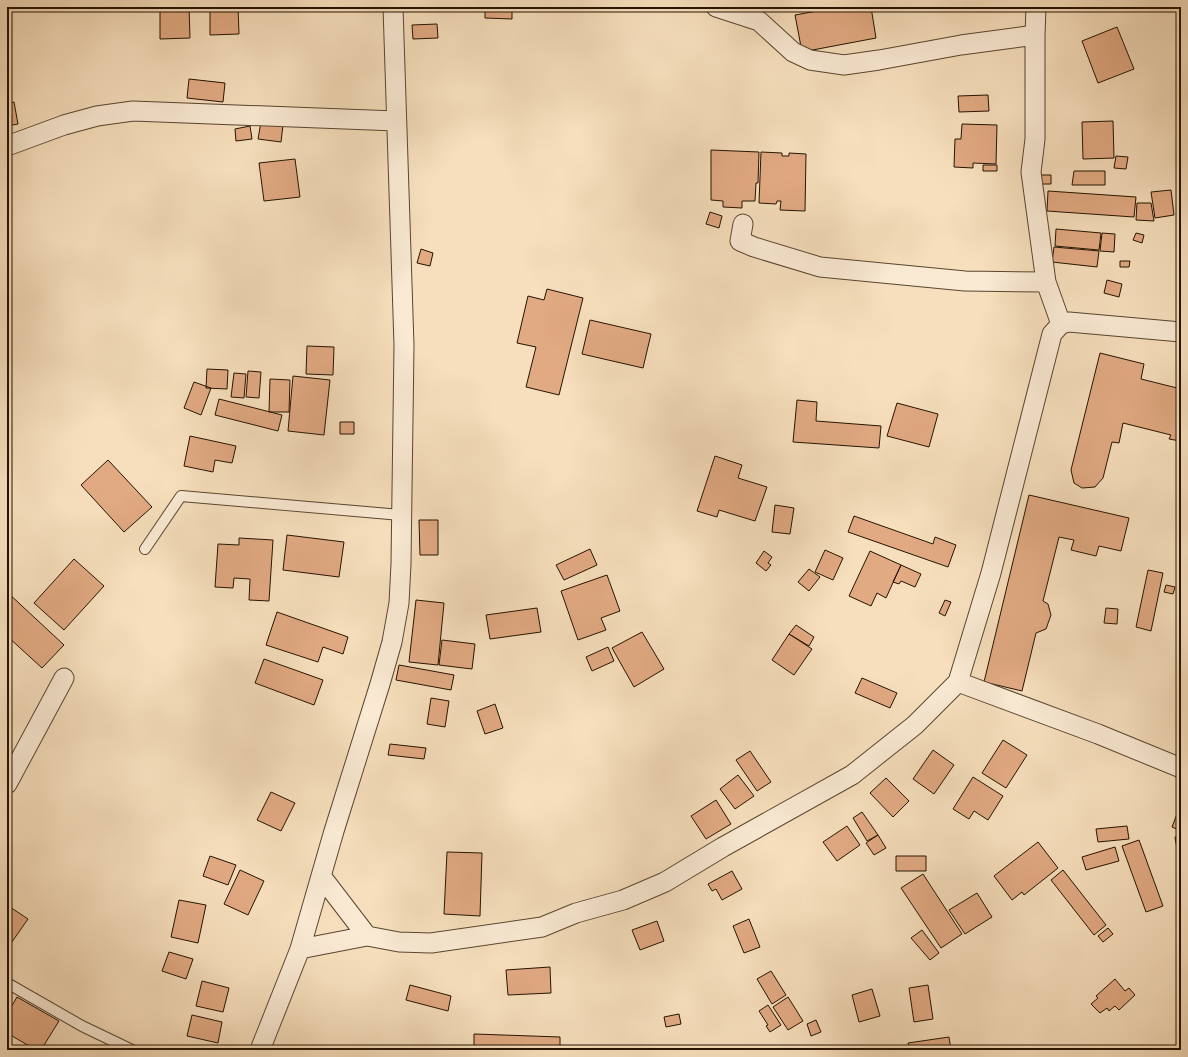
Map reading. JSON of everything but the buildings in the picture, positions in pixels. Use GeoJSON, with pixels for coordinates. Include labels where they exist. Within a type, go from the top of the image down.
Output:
{"type":"FeatureCollection","features":[{"type":"Feature","properties":{"kind":"street"},"geometry":{"type":"LineString","coordinates":[[260,1050],[300,949],[392,642],[398,603],[401,572],[404,344],[393,7]]}},
{"type":"Feature","properties":{"kind":"street"},"geometry":{"type":"LineString","coordinates":[[716,7],[759,20],[793,52],[810,60],[844,65],[1035,34]]}},
{"type":"Feature","properties":{"kind":"street"},"geometry":{"type":"LineString","coordinates":[[1036,7],[1035,139],[1032,172],[1046,282],[1061,324]]}},
{"type":"Feature","properties":{"kind":"street"},"geometry":{"type":"LineString","coordinates":[[7,146],[64,125],[97,116],[133,111],[396,121]]}},
{"type":"Feature","properties":{"kind":"street"},"geometry":{"type":"LineString","coordinates":[[743,224],[740,241],[754,247],[820,267],[965,281],[1046,282]]}},
{"type":"Feature","properties":{"kind":"street"},"geometry":{"type":"LineString","coordinates":[[300,949],[367,936],[398,942],[431,943],[542,927],[576,913],[622,900],[665,882],[723,847],[852,775],[915,725],[958,682],[991,573],[1011,491],[1040,386],[1049,343],[1056,330],[1061,324],[1069,322],[1086,322],[1181,332]]}},
{"type":"Feature","properties":{"kind":"street"},"geometry":{"type":"LineString","coordinates":[[7,784],[64,678]]}},
{"type":"Feature","properties":{"kind":"street"},"geometry":{"type":"LineString","coordinates":[[958,682],[1084,728],[1181,768]]}},
{"type":"Feature","properties":{"kind":"street"},"geometry":{"type":"LineString","coordinates":[[321,876],[367,936]]}},
{"type":"Feature","properties":{"kind":"lane"},"geometry":{"type":"LineString","coordinates":[[145,549],[181,496],[401,515]]}},
{"type":"Feature","properties":{"kind":"lane"},"geometry":{"type":"LineString","coordinates":[[7,983],[82,1026],[132,1050]]}}]}
